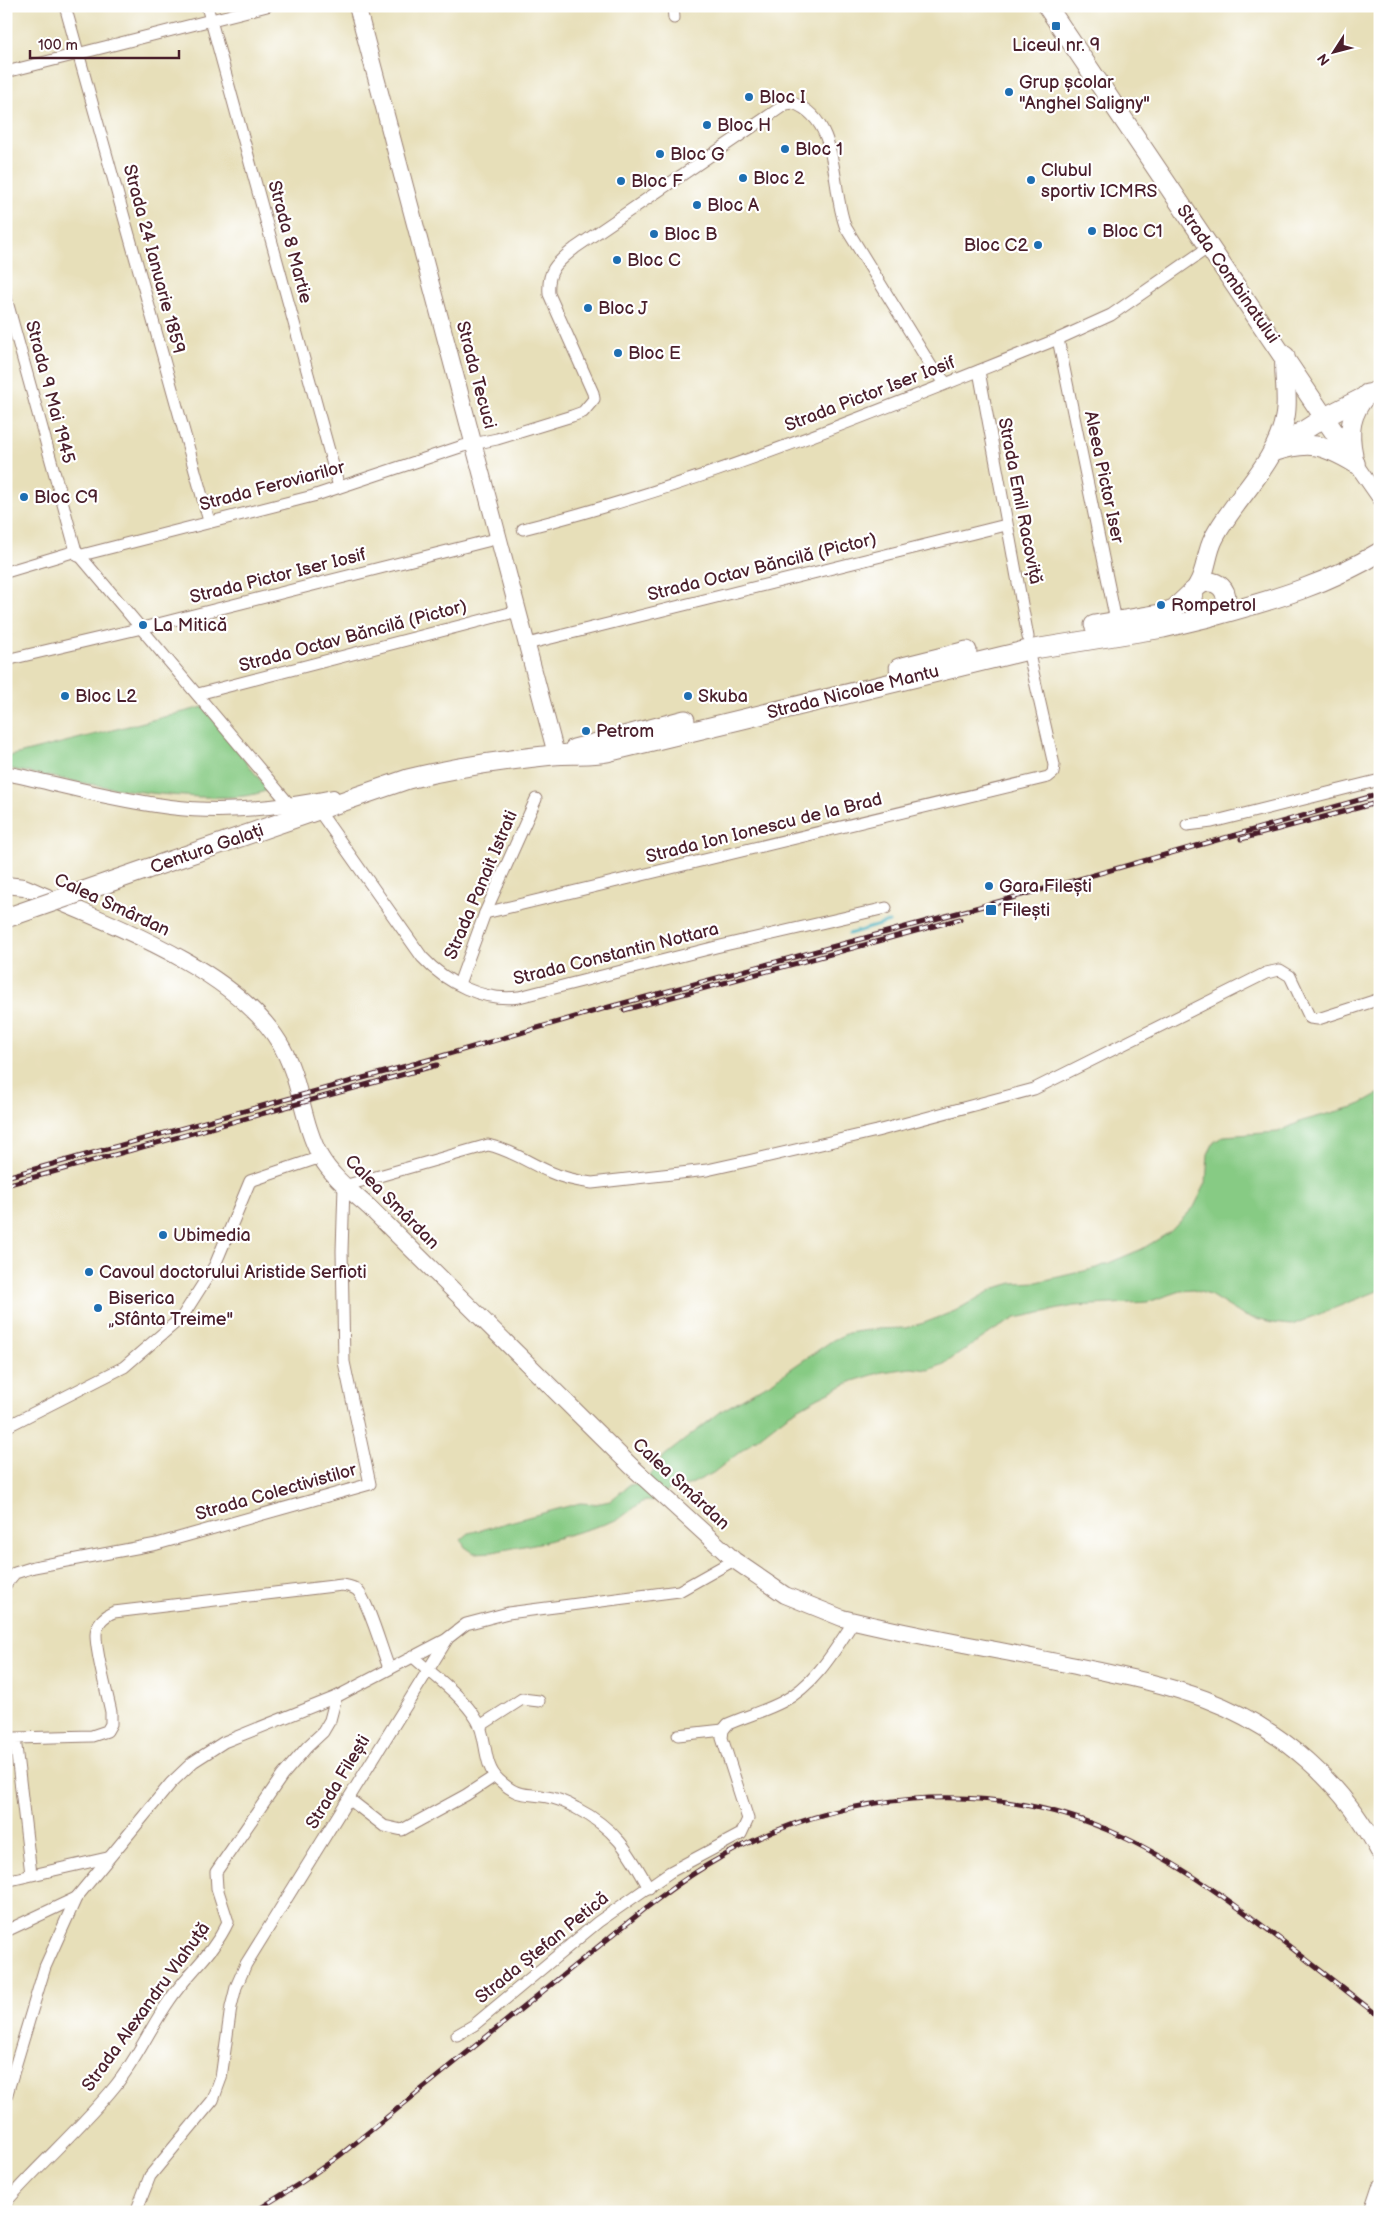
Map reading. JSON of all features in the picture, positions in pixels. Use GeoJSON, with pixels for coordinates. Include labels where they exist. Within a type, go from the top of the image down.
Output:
{"type":"FeatureCollection","features":[{"type":"Feature","properties":{"kind":"main road","name":"Strada Tecuci"},"geometry":{"type":"LineString","coordinates":[[357,6],[556,754]]}},
{"type":"Feature","properties":{"kind":"main road","name":"Strada Combinatului"},"geometry":{"type":"LineString","coordinates":[[1047,6],[1209,247],[1285,356],[1355,463]]}},
{"type":"Feature","properties":{"kind":"main road"},"geometry":{"type":"LineString","coordinates":[[1220,529],[1216,557],[1221,587],[1226,595],[1225,607],[1213,616],[1203,616],[1194,608],[1192,596],[1204,574],[1212,543],[1220,529],[1273,452],[1285,417],[1285,356]]}},
{"type":"Feature","properties":{"kind":"main road"},"geometry":{"type":"LineString","coordinates":[[1273,452],[1325,417],[1373,392]]}},
{"type":"Feature","properties":{"kind":"main road"},"geometry":{"type":"LineString","coordinates":[[1355,463],[1349,436],[1351,424],[1357,406],[1373,392]]}},
{"type":"Feature","properties":{"kind":"main road"},"geometry":{"type":"LineString","coordinates":[[1273,452],[1293,446],[1310,444],[1328,448],[1355,463]]}},
{"type":"Feature","properties":{"kind":"main road"},"geometry":{"type":"LineString","coordinates":[[1028,644],[1163,628],[1213,616],[1327,580],[1378,558]]}},
{"type":"Feature","properties":{"kind":"main road"},"geometry":{"type":"LineString","coordinates":[[408,779],[470,765],[556,754],[631,732],[1028,644],[1116,621],[1160,614],[1174,609],[1196,588],[1208,582],[1221,587],[1236,597],[1265,601]]}},
{"type":"Feature","properties":{"kind":"main road","name":"Centura Galați"},"geometry":{"type":"LineString","coordinates":[[6,918],[408,779]]}},
{"type":"Feature","properties":{"kind":"main road","name":"Calea Smârdan"},"geometry":{"type":"LineString","coordinates":[[6,885],[24,887],[156,945],[212,978],[244,1002],[272,1031],[288,1058],[312,1135],[321,1157],[344,1186],[370,1208],[631,1466],[734,1560],[785,1595],[811,1607],[854,1621],[1128,1677],[1204,1699],[1229,1710],[1275,1736],[1318,1770],[1342,1796],[1366,1828],[1380,1854]]}},
{"type":"Feature","properties":{"kind":"main road"},"geometry":{"type":"LineString","coordinates":[[1372,2212],[1380,2188]]}},
{"type":"Feature","properties":{"kind":"street","name":"Strada 24 Ianuarie 1859"},"geometry":{"type":"LineString","coordinates":[[65,6],[209,522]]}},
{"type":"Feature","properties":{"kind":"street","name":"Strada 8 Martie"},"geometry":{"type":"LineString","coordinates":[[207,6],[339,487]]}},
{"type":"Feature","properties":{"kind":"street"},"geometry":{"type":"LineString","coordinates":[[6,72],[268,6]]}},
{"type":"Feature","properties":{"kind":"street"},"geometry":{"type":"LineString","coordinates":[[673,6],[674,18]]}},
{"type":"Feature","properties":{"kind":"street","name":"Strada Feroviarilor"},"geometry":{"type":"LineString","coordinates":[[6,572],[209,522],[339,487],[474,444],[497,439],[584,412],[594,399],[549,294],[548,280],[552,270],[575,248],[786,104],[793,103],[806,109],[827,140],[833,160],[840,212],[846,228],[932,366],[946,384]]}},
{"type":"Feature","properties":{"kind":"street","name":"Strada Pictor Iser Iosif"},"geometry":{"type":"LineString","coordinates":[[523,529],[588,512],[699,477],[946,384],[1058,339],[1111,315],[1209,247]]}},
{"type":"Feature","properties":{"kind":"street","name":"Strada 9 Mai 1945"},"geometry":{"type":"LineString","coordinates":[[6,298],[77,554],[142,628],[290,805]]}},
{"type":"Feature","properties":{"kind":"street","name":"Aleea Pictor Iser"},"geometry":{"type":"LineString","coordinates":[[1058,339],[1116,621]]}},
{"type":"Feature","properties":{"kind":"street","name":"Strada Emil Racoviță"},"geometry":{"type":"LineString","coordinates":[[978,371],[1028,644],[1054,765],[1051,776]]}},
{"type":"Feature","properties":{"kind":"street","name":"Strada Combinatului"},"geometry":{"type":"LineString","coordinates":[[1355,463],[1380,499]]}},
{"type":"Feature","properties":{"kind":"street","name":"Strada Octav Băncilă (Pictor)"},"geometry":{"type":"LineString","coordinates":[[526,644],[1006,525]]}},
{"type":"Feature","properties":{"kind":"street","name":"Strada Pictor Iser Iosif"},"geometry":{"type":"LineString","coordinates":[[6,660],[142,628],[498,538]]}},
{"type":"Feature","properties":{"kind":"street","name":"Strada Octav Băncilă (Pictor)"},"geometry":{"type":"LineString","coordinates":[[198,694],[518,611]]}},
{"type":"Feature","properties":{"kind":"street"},"geometry":{"type":"LineString","coordinates":[[6,773],[106,796],[172,808],[241,810],[290,805],[335,797],[408,779]]}},
{"type":"Feature","properties":{"kind":"street","name":"Strada Ion Ionescu de la Brad"},"geometry":{"type":"LineString","coordinates":[[486,913],[1051,776]]}},
{"type":"Feature","properties":{"kind":"street"},"geometry":{"type":"LineString","coordinates":[[1186,825],[1212,822],[1380,780]]}},
{"type":"Feature","properties":{"kind":"street","name":"Strada Panait Istrati"},"geometry":{"type":"LineString","coordinates":[[459,984],[486,913],[536,799]]}},
{"type":"Feature","properties":{"kind":"street","name":"Strada Constantin Nottara"},"geometry":{"type":"LineString","coordinates":[[319,811],[422,957],[431,966],[459,984],[488,997],[502,999],[519,997],[716,947],[886,908]]}},
{"type":"Feature","properties":{"kind":"street"},"geometry":{"type":"LineString","coordinates":[[344,1186],[488,1145],[504,1149],[558,1175],[592,1183],[707,1170],[876,1131],[1034,1089],[1266,973],[1280,970],[1290,976],[1310,1018],[1318,1019],[1380,999]]}},
{"type":"Feature","properties":{"kind":"street"},"geometry":{"type":"LineString","coordinates":[[6,1427],[124,1366],[182,1317],[215,1265],[250,1182],[321,1157]]}},
{"type":"Feature","properties":{"kind":"street","name":"Strada Colectivistilor"},"geometry":{"type":"LineString","coordinates":[[6,1584],[15,1573],[157,1544],[370,1484],[344,1362],[342,1251],[344,1186]]}},
{"type":"Feature","properties":{"kind":"street","name":"Strada Filești"},"geometry":{"type":"LineString","coordinates":[[136,2212],[150,2176],[213,2100],[221,2078],[231,2006],[246,1964],[448,1638],[466,1624],[508,1613],[679,1591],[734,1560]]}},
{"type":"Feature","properties":{"kind":"street"},"geometry":{"type":"LineString","coordinates":[[31,1874],[10,1738],[92,1736],[107,1731],[111,1724],[111,1712],[96,1635],[101,1620],[114,1612],[342,1585],[351,1586],[361,1596],[389,1668]]}},
{"type":"Feature","properties":{"kind":"street"},"geometry":{"type":"LineString","coordinates":[[678,1735],[723,1730],[728,1724],[782,1702],[801,1690],[828,1661],[854,1621]]}},
{"type":"Feature","properties":{"kind":"street"},"geometry":{"type":"LineString","coordinates":[[6,2097],[45,1967],[76,1898],[107,1858],[171,1783],[193,1762],[224,1742],[336,1697],[448,1638]]}},
{"type":"Feature","properties":{"kind":"street"},"geometry":{"type":"LineString","coordinates":[[412,1656],[471,1712],[484,1736],[488,1759],[495,1776],[512,1791],[527,1796],[547,1796],[563,1801],[610,1830],[624,1847],[648,1888]]}},
{"type":"Feature","properties":{"kind":"street","name":"Strada Alexandru Vlahuță"},"geometry":{"type":"LineString","coordinates":[[6,2202],[30,2174],[116,2085],[145,2042],[169,2001],[191,1972],[208,1956],[220,1938],[228,1922],[217,1888],[216,1872],[233,1844],[282,1776],[306,1747],[323,1732],[330,1720],[336,1697]]}},
{"type":"Feature","properties":{"kind":"street"},"geometry":{"type":"LineString","coordinates":[[480,1726],[522,1699],[539,1701]]}},
{"type":"Feature","properties":{"kind":"street","name":"Strada Ștefan Petică"},"geometry":{"type":"LineString","coordinates":[[456,2035],[474,2025],[598,1922],[670,1872],[741,1834],[746,1825],[746,1811],[722,1738],[723,1730]]}},
{"type":"Feature","properties":{"kind":"street"},"geometry":{"type":"LineString","coordinates":[[348,1799],[384,1826],[390,1829],[402,1830],[466,1795],[495,1776]]}},
{"type":"Feature","properties":{"kind":"street"},"geometry":{"type":"LineString","coordinates":[[6,1881],[107,1858]]}},
{"type":"Feature","properties":{"kind":"street"},"geometry":{"type":"LineString","coordinates":[[6,1930],[76,1898]]}},
{"type":"Feature","properties":{"kind":"green space"},"geometry":{"type":"Polygon","coordinates":[[[203,707],[268,790],[235,797],[200,797],[151,793],[54,778],[6,768],[6,757],[203,707]]]}},
{"type":"Feature","properties":{"kind":"green space"},"geometry":{"type":"Polygon","coordinates":[[[1380,1093],[1380,1290],[1292,1325],[1272,1323],[1244,1316],[1210,1295],[1193,1290],[1181,1291],[1148,1302],[1074,1306],[1016,1318],[944,1364],[929,1370],[911,1368],[882,1372],[853,1381],[819,1397],[787,1415],[713,1473],[689,1485],[671,1487],[660,1499],[642,1502],[619,1519],[544,1542],[493,1552],[474,1553],[465,1547],[461,1540],[469,1533],[580,1503],[595,1504],[610,1501],[629,1485],[639,1484],[650,1476],[664,1456],[723,1410],[773,1381],[833,1340],[848,1333],[875,1329],[905,1328],[924,1323],[955,1311],[995,1288],[1013,1283],[1037,1282],[1097,1268],[1142,1249],[1170,1232],[1194,1207],[1206,1183],[1208,1154],[1214,1142],[1224,1136],[1278,1132],[1302,1121],[1357,1106],[1380,1093]]]}},
{"type":"Feature","properties":{"kind":"waterway"},"geometry":{"type":"LineString","coordinates":[[849,934],[889,922]]}},
{"type":"Feature","properties":{"kind":"railway"},"geometry":{"type":"LineString","coordinates":[[6,1177],[435,1058],[609,1007],[994,903],[1380,794]]}},
{"type":"Feature","properties":{"kind":"railway"},"geometry":{"type":"LineString","coordinates":[[1241,839],[1380,802]]}},
{"type":"Feature","properties":{"kind":"railway"},"geometry":{"type":"LineString","coordinates":[[624,1010],[960,919]]}},
{"type":"Feature","properties":{"kind":"railway"},"geometry":{"type":"LineString","coordinates":[[6,1185],[437,1065]]}},
{"type":"Feature","properties":{"kind":"railway"},"geometry":{"type":"LineString","coordinates":[[254,2212],[339,2156],[646,1908],[686,1879],[711,1863],[758,1838],[808,1819],[859,1806],[912,1799],[965,1798],[1018,1804],[1069,1816],[1119,1835],[1154,1853],[1221,1895],[1380,2017]]}},
{"type":"Feature","properties":{"kind":"place","name":"Liceul nr. 9"},"geometry":{"type":"Point","coordinates":[1056,26]}},
{"type":"Feature","properties":{"kind":"place","name":"Grup școlar \"Anghel Saligny\""},"geometry":{"type":"Point","coordinates":[1009,92]}},
{"type":"Feature","properties":{"kind":"place","name":"Bloc I"},"geometry":{"type":"Point","coordinates":[749,97]}},
{"type":"Feature","properties":{"kind":"place","name":"Bloc H"},"geometry":{"type":"Point","coordinates":[707,125]}},
{"type":"Feature","properties":{"kind":"place","name":"Bloc 1"},"geometry":{"type":"Point","coordinates":[785,149]}},
{"type":"Feature","properties":{"kind":"place","name":"Bloc G"},"geometry":{"type":"Point","coordinates":[660,154]}},
{"type":"Feature","properties":{"kind":"place","name":"Bloc 2"},"geometry":{"type":"Point","coordinates":[743,178]}},
{"type":"Feature","properties":{"kind":"place","name":"Clubul sportiv ICMRS"},"geometry":{"type":"Point","coordinates":[1031,180]}},
{"type":"Feature","properties":{"kind":"place","name":"Bloc F"},"geometry":{"type":"Point","coordinates":[621,181]}},
{"type":"Feature","properties":{"kind":"place","name":"Bloc A"},"geometry":{"type":"Point","coordinates":[697,205]}},
{"type":"Feature","properties":{"kind":"place","name":"Bloc C1"},"geometry":{"type":"Point","coordinates":[1092,231]}},
{"type":"Feature","properties":{"kind":"place","name":"Bloc B"},"geometry":{"type":"Point","coordinates":[654,234]}},
{"type":"Feature","properties":{"kind":"place","name":"Bloc C2"},"geometry":{"type":"Point","coordinates":[1038,245]}},
{"type":"Feature","properties":{"kind":"place","name":"Bloc C"},"geometry":{"type":"Point","coordinates":[617,260]}},
{"type":"Feature","properties":{"kind":"place","name":"Bloc J"},"geometry":{"type":"Point","coordinates":[588,308]}},
{"type":"Feature","properties":{"kind":"place","name":"Bloc E"},"geometry":{"type":"Point","coordinates":[618,353]}},
{"type":"Feature","properties":{"kind":"place","name":"Bloc C9"},"geometry":{"type":"Point","coordinates":[24,497]}},
{"type":"Feature","properties":{"kind":"place","name":"Rompetrol"},"geometry":{"type":"Point","coordinates":[1161,605]}},
{"type":"Feature","properties":{"kind":"place","name":"La Mitică"},"geometry":{"type":"Point","coordinates":[143,625]}},
{"type":"Feature","properties":{"kind":"place","name":"Bloc L2"},"geometry":{"type":"Point","coordinates":[65,696]}},
{"type":"Feature","properties":{"kind":"place","name":"Skuba"},"geometry":{"type":"Point","coordinates":[688,696]}},
{"type":"Feature","properties":{"kind":"place","name":"Petrom"},"geometry":{"type":"Point","coordinates":[586,731]}},
{"type":"Feature","properties":{"kind":"place","name":"Gara Filești"},"geometry":{"type":"Point","coordinates":[989,886]}},
{"type":"Feature","properties":{"kind":"place","name":"Filești"},"geometry":{"type":"Point","coordinates":[991,910]}},
{"type":"Feature","properties":{"kind":"place","name":"Ubimedia"},"geometry":{"type":"Point","coordinates":[163,1235]}},
{"type":"Feature","properties":{"kind":"place","name":"Cavoul doctorului Aristide Serfioti"},"geometry":{"type":"Point","coordinates":[89,1272]}},
{"type":"Feature","properties":{"kind":"place","name":"Biserica „Sfânta Treime\""},"geometry":{"type":"Point","coordinates":[98,1308]}}]}
